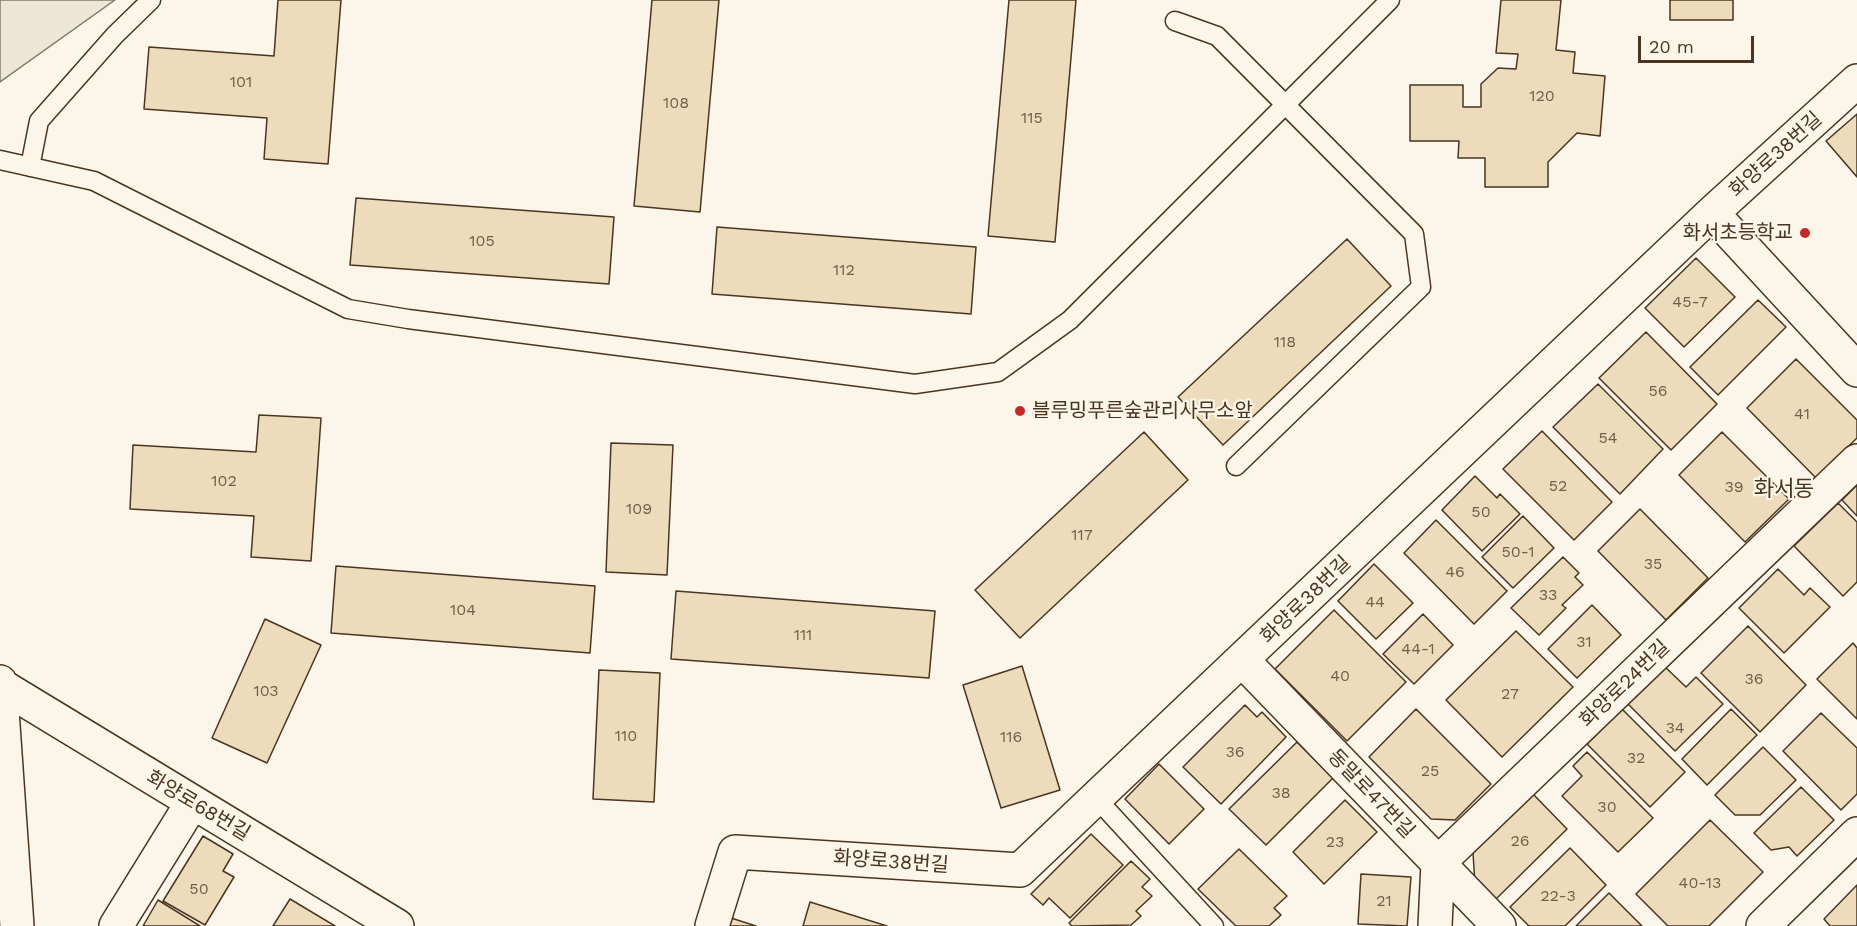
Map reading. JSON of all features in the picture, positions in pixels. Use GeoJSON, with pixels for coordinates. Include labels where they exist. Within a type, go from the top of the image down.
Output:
{"type":"FeatureCollection","features":[{"type":"Feature","properties":{"kind":"street","name":"화양로38번길"},"geometry":{"type":"LineString","coordinates":[[712,926],[735,852],[1020,870],[1243,661],[1712,213],[1857,81]]}},
{"type":"Feature","properties":{"kind":"street"},"geometry":{"type":"LineString","coordinates":[[1712,213],[1857,370]]}},
{"type":"Feature","properties":{"kind":"street","name":"화양로24번길"},"geometry":{"type":"LineString","coordinates":[[1438,863],[1857,461]]}},
{"type":"Feature","properties":{"kind":"street","name":"동말로47번길"},"geometry":{"type":"LineString","coordinates":[[1243,661],[1499,926]]}},
{"type":"Feature","properties":{"kind":"street"},"geometry":{"type":"LineString","coordinates":[[0,684],[17,926]]}},
{"type":"Feature","properties":{"kind":"street","name":"화양로68번길"},"geometry":{"type":"LineString","coordinates":[[0,684],[397,926]]}},
{"type":"Feature","properties":{"kind":"street"},"geometry":{"type":"LineString","coordinates":[[116,926],[192,803]]}},
{"type":"Feature","properties":{"kind":"street"},"geometry":{"type":"LineString","coordinates":[[1763,926],[1857,834]]}},
{"type":"Feature","properties":{"kind":"street"},"geometry":{"type":"LineString","coordinates":[[1435,926],[1438,863]]}},
{"type":"Feature","properties":{"kind":"lane"},"geometry":{"type":"LineString","coordinates":[[30,167],[39,121],[114,35],[151,0]]}},
{"type":"Feature","properties":{"kind":"lane"},"geometry":{"type":"LineString","coordinates":[[0,160],[94,181],[348,309],[408,319],[915,384],[998,372],[1070,320],[1390,0]]}},
{"type":"Feature","properties":{"kind":"lane"},"geometry":{"type":"LineString","coordinates":[[1175,21],[1217,36],[1414,234],[1420,287],[1236,466]]}},
{"type":"Feature","properties":{"kind":"lane"},"geometry":{"type":"LineString","coordinates":[[1096,798],[1214,926]]}},
{"type":"Feature","properties":{"kind":"shaded area"},"geometry":{"type":"Polygon","coordinates":[[[0,0],[115,0],[0,82],[0,0]]]}},
{"type":"Feature","properties":{"kind":"building"},"geometry":{"type":"Polygon","coordinates":[[[278,0],[341,0],[328,164],[264,159],[267,118],[144,109],[149,47],[274,56],[278,0]]]}},
{"type":"Feature","properties":{"kind":"building"},"geometry":{"type":"Polygon","coordinates":[[[652,0],[719,0],[700,212],[634,206],[652,0]]]}},
{"type":"Feature","properties":{"kind":"building"},"geometry":{"type":"Polygon","coordinates":[[[1009,0],[1076,0],[1055,242],[988,236],[1009,0]]]}},
{"type":"Feature","properties":{"kind":"building"},"geometry":{"type":"Polygon","coordinates":[[[1501,0],[1561,0],[1556,50],[1575,52],[1573,73],[1605,76],[1600,136],[1577,133],[1548,162],[1548,187],[1485,187],[1485,158],[1458,158],[1459,141],[1410,141],[1410,85],[1463,85],[1463,107],[1481,107],[1481,84],[1498,68],[1516,69],[1518,54],[1496,53],[1501,0]]]}},
{"type":"Feature","properties":{"kind":"building"},"geometry":{"type":"Polygon","coordinates":[[[1670,0],[1733,0],[1733,20],[1670,20],[1670,0]]]}},
{"type":"Feature","properties":{"kind":"building"},"geometry":{"type":"Polygon","coordinates":[[[1857,114],[1857,177],[1826,141],[1857,114]]]}},
{"type":"Feature","properties":{"kind":"building"},"geometry":{"type":"Polygon","coordinates":[[[356,198],[614,217],[609,284],[350,265],[356,198]]]}},
{"type":"Feature","properties":{"kind":"building"},"geometry":{"type":"Polygon","coordinates":[[[717,227],[976,247],[971,314],[712,294],[717,227]]]}},
{"type":"Feature","properties":{"kind":"building"},"geometry":{"type":"Polygon","coordinates":[[[1347,239],[1391,286],[1223,445],[1178,397],[1347,239]]]}},
{"type":"Feature","properties":{"kind":"building"},"geometry":{"type":"Polygon","coordinates":[[[1696,258],[1735,297],[1684,347],[1645,308],[1696,258]]]}},
{"type":"Feature","properties":{"kind":"building"},"geometry":{"type":"Polygon","coordinates":[[[1758,300],[1786,327],[1718,395],[1690,367],[1758,300]]]}},
{"type":"Feature","properties":{"kind":"building"},"geometry":{"type":"Polygon","coordinates":[[[1646,332],[1717,404],[1671,450],[1599,378],[1646,332]]]}},
{"type":"Feature","properties":{"kind":"building"},"geometry":{"type":"Polygon","coordinates":[[[1796,359],[1857,420],[1857,438],[1816,478],[1747,408],[1796,359]]]}},
{"type":"Feature","properties":{"kind":"building"},"geometry":{"type":"Polygon","coordinates":[[[1598,384],[1663,449],[1620,494],[1553,427],[1598,384]]]}},
{"type":"Feature","properties":{"kind":"building"},"geometry":{"type":"Polygon","coordinates":[[[259,415],[321,418],[311,561],[251,557],[254,516],[130,509],[133,445],[256,452],[259,415]]]}},
{"type":"Feature","properties":{"kind":"building"},"geometry":{"type":"Polygon","coordinates":[[[1542,431],[1612,502],[1574,540],[1503,469],[1542,431]]]}},
{"type":"Feature","properties":{"kind":"building"},"geometry":{"type":"Polygon","coordinates":[[[1144,432],[1188,480],[1020,638],[975,590],[1144,432]]]}},
{"type":"Feature","properties":{"kind":"building"},"geometry":{"type":"Polygon","coordinates":[[[1722,432],[1789,499],[1745,542],[1679,475],[1722,432]]]}},
{"type":"Feature","properties":{"kind":"building"},"geometry":{"type":"Polygon","coordinates":[[[611,443],[673,445],[667,575],[606,572],[611,443]]]}},
{"type":"Feature","properties":{"kind":"building"},"geometry":{"type":"Polygon","coordinates":[[[1475,476],[1497,498],[1500,494],[1520,514],[1482,551],[1442,510],[1475,476]]]}},
{"type":"Feature","properties":{"kind":"building"},"geometry":{"type":"Polygon","coordinates":[[[1857,485],[1857,516],[1842,500],[1857,485]]]}},
{"type":"Feature","properties":{"kind":"building"},"geometry":{"type":"Polygon","coordinates":[[[1838,503],[1857,522],[1857,582],[1843,596],[1794,546],[1838,503]]]}},
{"type":"Feature","properties":{"kind":"building"},"geometry":{"type":"Polygon","coordinates":[[[1640,509],[1708,578],[1666,620],[1598,551],[1640,509]]]}},
{"type":"Feature","properties":{"kind":"building"},"geometry":{"type":"Polygon","coordinates":[[[1523,516],[1554,548],[1513,588],[1482,557],[1523,516]]]}},
{"type":"Feature","properties":{"kind":"building"},"geometry":{"type":"Polygon","coordinates":[[[1436,520],[1507,591],[1474,624],[1404,553],[1436,520]]]}},
{"type":"Feature","properties":{"kind":"building"},"geometry":{"type":"Polygon","coordinates":[[[1563,557],[1579,573],[1575,577],[1583,585],[1562,605],[1566,608],[1539,635],[1511,608],[1563,557]]]}},
{"type":"Feature","properties":{"kind":"building"},"geometry":{"type":"Polygon","coordinates":[[[1374,564],[1413,603],[1376,639],[1338,601],[1374,564]]]}},
{"type":"Feature","properties":{"kind":"building"},"geometry":{"type":"Polygon","coordinates":[[[336,566],[595,586],[590,653],[331,633],[336,566]]]}},
{"type":"Feature","properties":{"kind":"building"},"geometry":{"type":"Polygon","coordinates":[[[1778,569],[1804,595],[1810,588],[1830,607],[1784,653],[1739,608],[1778,569]]]}},
{"type":"Feature","properties":{"kind":"building"},"geometry":{"type":"Polygon","coordinates":[[[676,591],[935,611],[929,678],[671,659],[676,591]]]}},
{"type":"Feature","properties":{"kind":"building"},"geometry":{"type":"Polygon","coordinates":[[[1592,605],[1621,635],[1577,678],[1548,649],[1592,605]]]}},
{"type":"Feature","properties":{"kind":"building"},"geometry":{"type":"Polygon","coordinates":[[[1334,610],[1406,682],[1347,741],[1275,669],[1334,610]]]}},
{"type":"Feature","properties":{"kind":"building"},"geometry":{"type":"Polygon","coordinates":[[[1423,614],[1453,645],[1414,684],[1383,654],[1423,614]]]}},
{"type":"Feature","properties":{"kind":"building"},"geometry":{"type":"Polygon","coordinates":[[[265,619],[321,645],[267,763],[212,738],[265,619]]]}},
{"type":"Feature","properties":{"kind":"building"},"geometry":{"type":"Polygon","coordinates":[[[1748,626],[1806,685],[1760,732],[1701,673],[1748,626]]]}},
{"type":"Feature","properties":{"kind":"building"},"geometry":{"type":"Polygon","coordinates":[[[1516,631],[1573,687],[1502,757],[1446,700],[1516,631]]]}},
{"type":"Feature","properties":{"kind":"building"},"geometry":{"type":"Polygon","coordinates":[[[1853,643],[1857,648],[1857,719],[1817,679],[1853,643]]]}},
{"type":"Feature","properties":{"kind":"building"},"geometry":{"type":"Polygon","coordinates":[[[1022,666],[1060,790],[1001,808],[963,685],[1022,666]]]}},
{"type":"Feature","properties":{"kind":"building"},"geometry":{"type":"Polygon","coordinates":[[[1664,666],[1686,687],[1696,677],[1723,704],[1675,751],[1627,703],[1664,666]]]}},
{"type":"Feature","properties":{"kind":"building"},"geometry":{"type":"Polygon","coordinates":[[[599,670],[660,673],[654,802],[593,799],[599,670]]]}},
{"type":"Feature","properties":{"kind":"building"},"geometry":{"type":"Polygon","coordinates":[[[1245,705],[1257,717],[1262,712],[1286,737],[1221,804],[1183,767],[1245,705]]]}},
{"type":"Feature","properties":{"kind":"building"},"geometry":{"type":"Polygon","coordinates":[[[1416,709],[1491,784],[1455,820],[1431,819],[1369,757],[1416,709]]]}},
{"type":"Feature","properties":{"kind":"building"},"geometry":{"type":"Polygon","coordinates":[[[1622,709],[1685,772],[1650,807],[1587,744],[1622,709]]]}},
{"type":"Feature","properties":{"kind":"building"},"geometry":{"type":"Polygon","coordinates":[[[1731,709],[1757,735],[1707,785],[1682,759],[1731,709]]]}},
{"type":"Feature","properties":{"kind":"building"},"geometry":{"type":"Polygon","coordinates":[[[1821,713],[1857,748],[1857,794],[1841,810],[1783,751],[1821,713]]]}},
{"type":"Feature","properties":{"kind":"building"},"geometry":{"type":"Polygon","coordinates":[[[1297,742],[1333,778],[1266,845],[1229,809],[1297,742]]]}},
{"type":"Feature","properties":{"kind":"building"},"geometry":{"type":"Polygon","coordinates":[[[1763,747],[1796,780],[1760,815],[1735,815],[1715,795],[1763,747]]]}},
{"type":"Feature","properties":{"kind":"building"},"geometry":{"type":"Polygon","coordinates":[[[1587,752],[1653,818],[1618,852],[1562,796],[1582,776],[1573,766],[1587,752]]]}},
{"type":"Feature","properties":{"kind":"building"},"geometry":{"type":"Polygon","coordinates":[[[1159,764],[1204,809],[1169,844],[1125,799],[1159,764]]]}},
{"type":"Feature","properties":{"kind":"building"},"geometry":{"type":"Polygon","coordinates":[[[1801,787],[1834,820],[1797,856],[1789,847],[1771,850],[1754,833],[1801,787]]]}},
{"type":"Feature","properties":{"kind":"building"},"geometry":{"type":"Polygon","coordinates":[[[1533,794],[1567,829],[1493,902],[1475,884],[1473,853],[1533,794]]]}},
{"type":"Feature","properties":{"kind":"building"},"geometry":{"type":"Polygon","coordinates":[[[1345,800],[1377,832],[1324,884],[1293,852],[1345,800]]]}},
{"type":"Feature","properties":{"kind":"building"},"geometry":{"type":"Polygon","coordinates":[[[1710,820],[1763,872],[1709,926],[1668,926],[1636,894],[1710,820]]]}},
{"type":"Feature","properties":{"kind":"building"},"geometry":{"type":"Polygon","coordinates":[[[1091,834],[1123,865],[1070,918],[1049,898],[1043,905],[1031,894],[1091,834]]]}},
{"type":"Feature","properties":{"kind":"building"},"geometry":{"type":"Polygon","coordinates":[[[203,836],[233,854],[223,871],[234,877],[205,925],[163,901],[203,836]]]}},
{"type":"Feature","properties":{"kind":"building"},"geometry":{"type":"Polygon","coordinates":[[[1570,848],[1606,885],[1565,926],[1529,926],[1510,907],[1570,848]]]}},
{"type":"Feature","properties":{"kind":"building"},"geometry":{"type":"Polygon","coordinates":[[[1239,849],[1287,896],[1274,908],[1281,915],[1269,926],[1236,926],[1198,889],[1239,849]]]}},
{"type":"Feature","properties":{"kind":"building"},"geometry":{"type":"Polygon","coordinates":[[[1131,861],[1150,879],[1142,887],[1152,896],[1136,911],[1141,916],[1131,925],[1072,926],[1069,923],[1131,861]]]}},
{"type":"Feature","properties":{"kind":"building"},"geometry":{"type":"Polygon","coordinates":[[[1361,874],[1411,877],[1407,926],[1358,924],[1361,874]]]}},
{"type":"Feature","properties":{"kind":"building"},"geometry":{"type":"Polygon","coordinates":[[[1857,885],[1857,926],[1830,926],[1824,919],[1857,885]]]}},
{"type":"Feature","properties":{"kind":"building"},"geometry":{"type":"Polygon","coordinates":[[[1609,893],[1642,926],[1576,926],[1609,893]]]}},
{"type":"Feature","properties":{"kind":"building"},"geometry":{"type":"Polygon","coordinates":[[[290,899],[335,926],[273,926],[290,899]]]}},
{"type":"Feature","properties":{"kind":"building"},"geometry":{"type":"Polygon","coordinates":[[[158,900],[200,926],[143,926],[158,900]]]}},
{"type":"Feature","properties":{"kind":"building"},"geometry":{"type":"Polygon","coordinates":[[[810,902],[887,926],[803,926],[810,902]]]}},
{"type":"Feature","properties":{"kind":"building"},"geometry":{"type":"Polygon","coordinates":[[[731,918],[756,926],[728,926],[731,918]]]}},
{"type":"Feature","properties":{"kind":"place","name":"화서초등학교"},"geometry":{"type":"Point","coordinates":[1805,233]}},
{"type":"Feature","properties":{"kind":"place","name":"블루밍푸른숲관리사무소앞"},"geometry":{"type":"Point","coordinates":[1020,411]}},
{"type":"Feature","properties":{"kind":"district","name":"화서동"},"geometry":{"type":"Point","coordinates":[1784,490]}}]}
